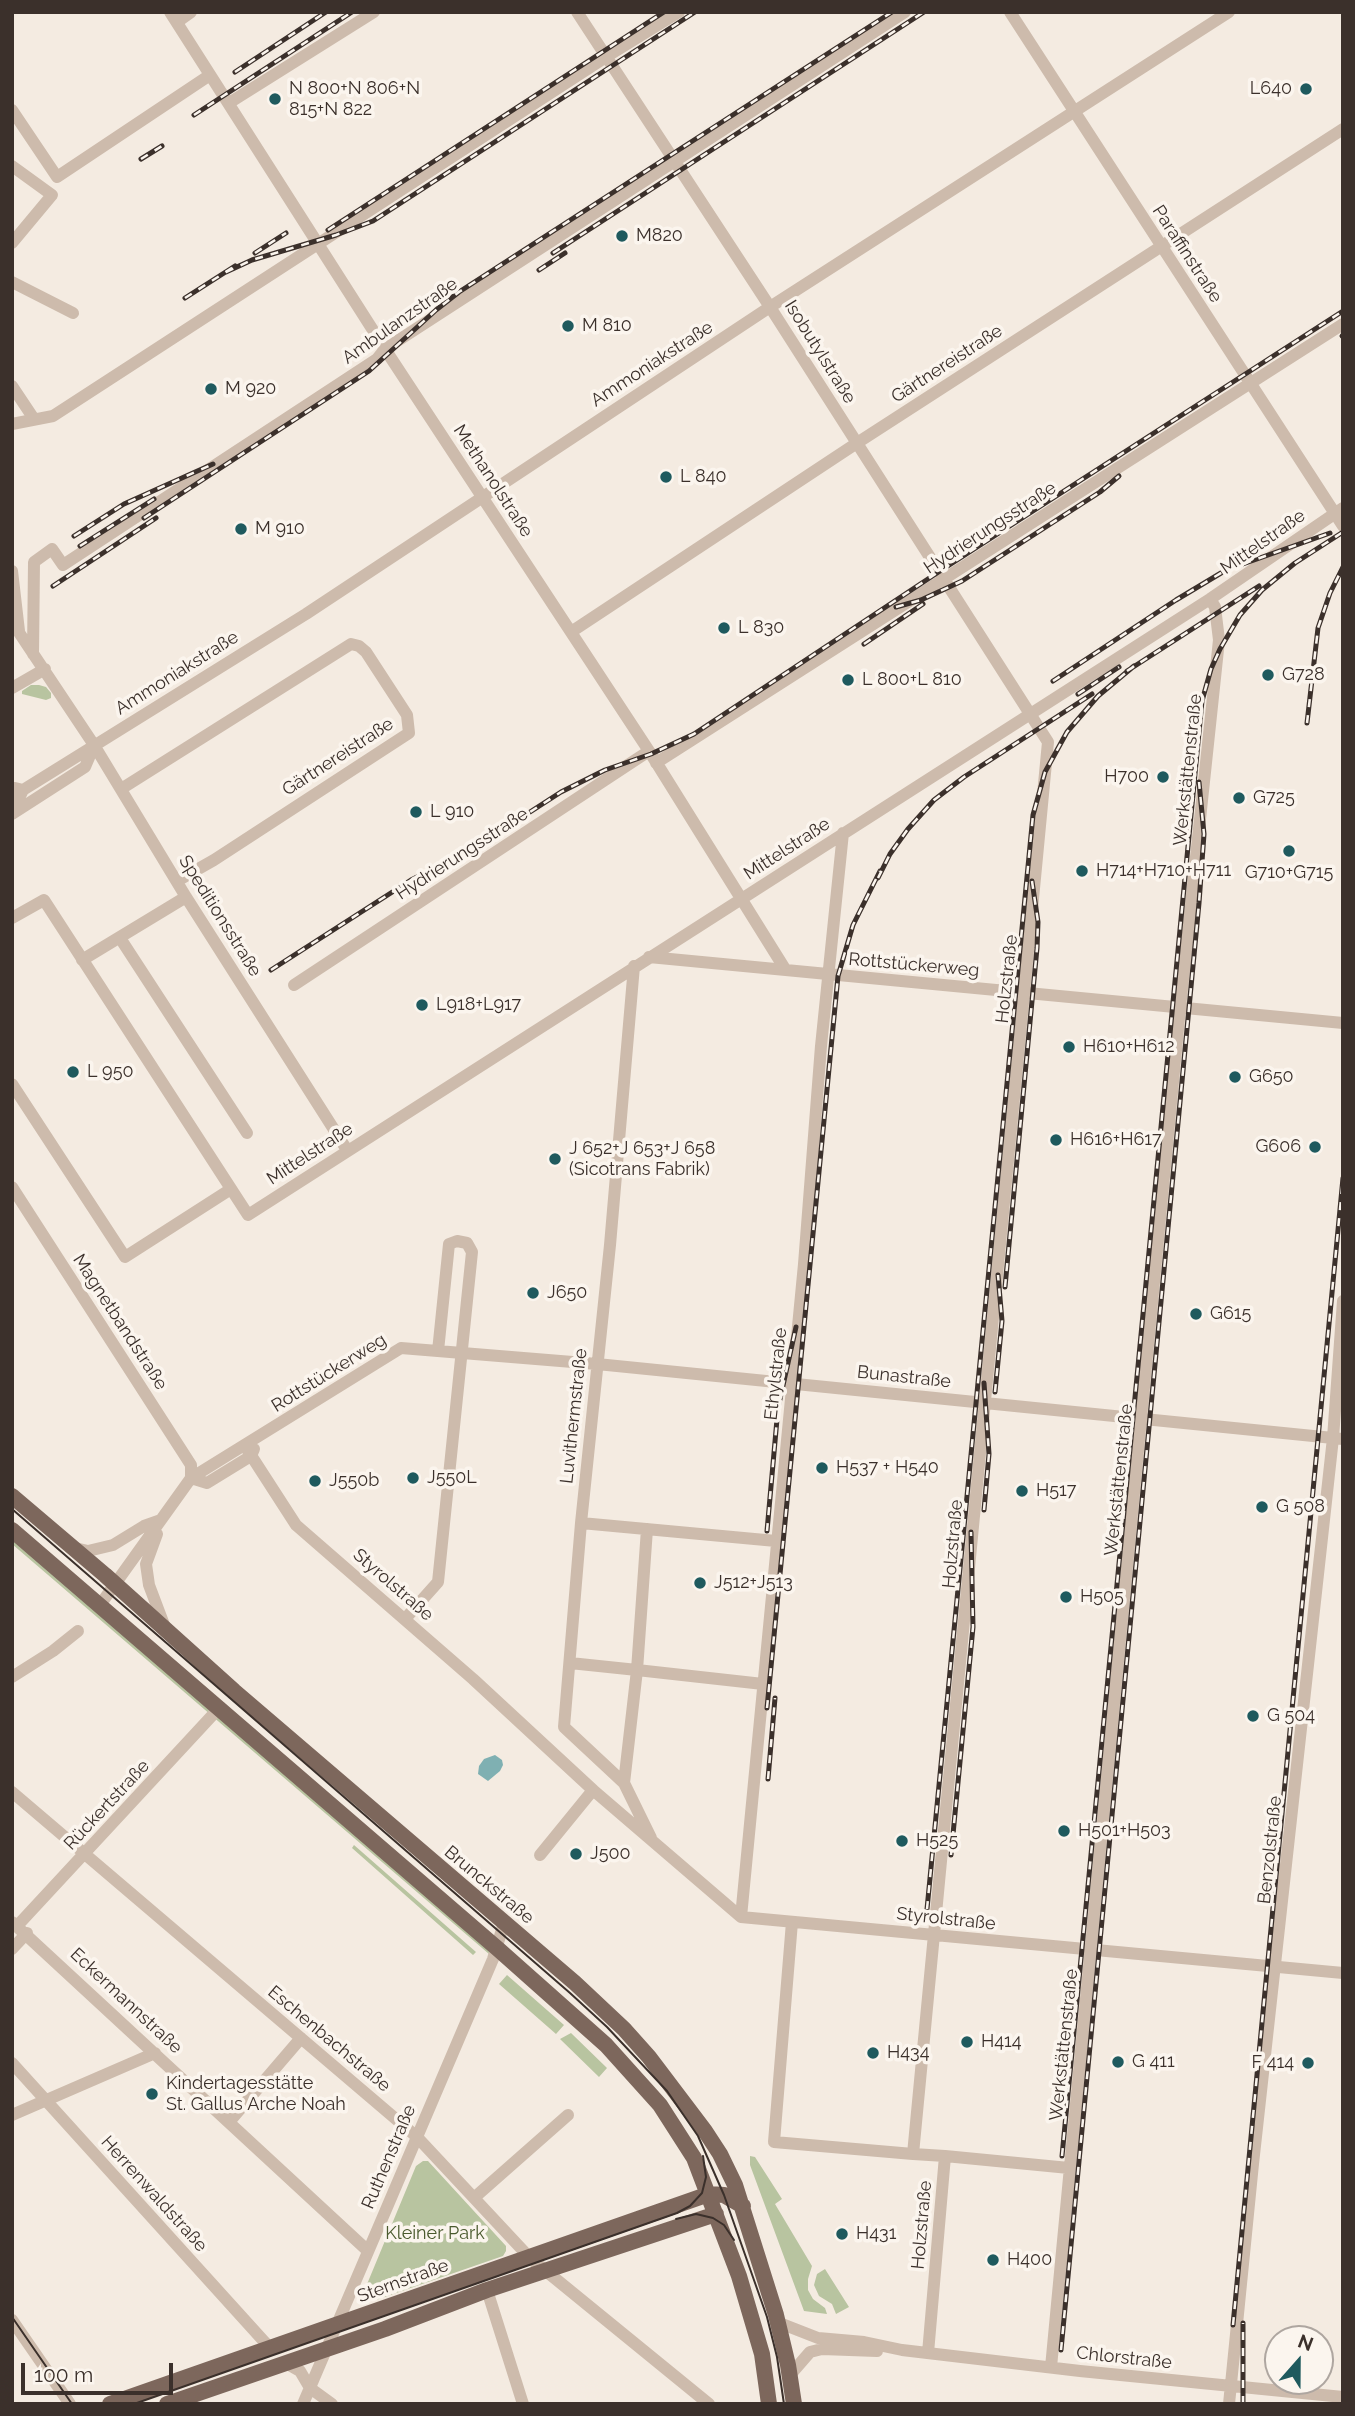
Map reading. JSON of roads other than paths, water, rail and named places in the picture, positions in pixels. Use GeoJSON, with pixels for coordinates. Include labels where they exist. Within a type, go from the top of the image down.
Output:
{"type":"FeatureCollection","features":[{"type":"Feature","properties":{"kind":"main road","name":"Brunckstraße"},"geometry":{"type":"LineString","coordinates":[[12,1496],[585,1992],[649,2057],[689,2108],[720,2154],[743,2206],[778,2322],[794,2404]]}},
{"type":"Feature","properties":{"kind":"main road"},"geometry":{"type":"LineString","coordinates":[[12,1530],[498,1949],[606,2045],[660,2105],[694,2158],[709,2194],[752,2315],[762,2354],[769,2404]]}},
{"type":"Feature","properties":{"kind":"main road"},"geometry":{"type":"LineString","coordinates":[[709,2194],[724,2195],[743,2206]]}},
{"type":"Feature","properties":{"kind":"main road","name":"Sternstraße"},"geometry":{"type":"LineString","coordinates":[[110,2404],[709,2194]]}},
{"type":"Feature","properties":{"kind":"main road"},"geometry":{"type":"LineString","coordinates":[[167,2404],[325,2350],[487,2290],[716,2214]]}},
{"type":"Feature","properties":{"kind":"street"},"geometry":{"type":"LineString","coordinates":[[173,17],[191,12]]}},
{"type":"Feature","properties":{"kind":"street"},"geometry":{"type":"LineString","coordinates":[[229,103],[374,12]]}},
{"type":"Feature","properties":{"kind":"street","name":"Isobutylstraße"},"geometry":{"type":"LineString","coordinates":[[577,12],[770,307],[1029,713]]}},
{"type":"Feature","properties":{"kind":"street"},"geometry":{"type":"LineString","coordinates":[[12,424],[52,416],[679,12]]}},
{"type":"Feature","properties":{"kind":"street","name":"Ambulanzstraße"},"geometry":{"type":"LineString","coordinates":[[33,654],[34,562],[52,550],[63,565],[377,359],[385,349],[905,12]]}},
{"type":"Feature","properties":{"kind":"street","name":"Paraffinstraße"},"geometry":{"type":"LineString","coordinates":[[1010,12],[1250,384],[1339,511]]}},
{"type":"Feature","properties":{"kind":"street","name":"Ammoniakstraße"},"geometry":{"type":"LineString","coordinates":[[17,794],[306,614],[770,307],[1229,12]]}},
{"type":"Feature","properties":{"kind":"street","name":"Methanolstraße"},"geometry":{"type":"LineString","coordinates":[[173,17],[385,349],[652,757],[785,969]]}},
{"type":"Feature","properties":{"kind":"street"},"geometry":{"type":"LineString","coordinates":[[12,110],[57,177],[210,75]]}},
{"type":"Feature","properties":{"kind":"street","name":"Gärtnereistraße"},"geometry":{"type":"LineString","coordinates":[[571,632],[857,443],[1343,129]]}},
{"type":"Feature","properties":{"kind":"street"},"geometry":{"type":"LineString","coordinates":[[12,166],[52,195],[12,243]]}},
{"type":"Feature","properties":{"kind":"street"},"geometry":{"type":"LineString","coordinates":[[12,282],[73,313]]}},
{"type":"Feature","properties":{"kind":"street","name":"Hydrierungsstraße"},"geometry":{"type":"LineString","coordinates":[[294,985],[652,757],[944,578],[1343,324]]}},
{"type":"Feature","properties":{"kind":"street"},"geometry":{"type":"LineString","coordinates":[[12,386],[34,419]]}},
{"type":"Feature","properties":{"kind":"street"},"geometry":{"type":"LineString","coordinates":[[1339,511],[1343,526]]}},
{"type":"Feature","properties":{"kind":"street","name":"Mittelstraße"},"geometry":{"type":"LineString","coordinates":[[230,1189],[248,1215],[1272,559],[1339,511]]}},
{"type":"Feature","properties":{"kind":"street"},"geometry":{"type":"LineString","coordinates":[[12,571],[16,626]]}},
{"type":"Feature","properties":{"kind":"street","name":"Werkstättenstraße"},"geometry":{"type":"LineString","coordinates":[[1051,2367],[1180,1008],[1219,640],[1215,607],[1210,599]]}},
{"type":"Feature","properties":{"kind":"street","name":"Speditionsstraße"},"geometry":{"type":"LineString","coordinates":[[16,626],[94,745],[186,897],[347,1150]]}},
{"type":"Feature","properties":{"kind":"street","name":"Gärtnereistraße"},"geometry":{"type":"LineString","coordinates":[[121,789],[351,644],[366,652],[407,715],[409,733],[214,860],[177,881]]}},
{"type":"Feature","properties":{"kind":"street"},"geometry":{"type":"LineString","coordinates":[[12,688],[45,669]]}},
{"type":"Feature","properties":{"kind":"street","name":"Holzstraße"},"geometry":{"type":"LineString","coordinates":[[928,2353],[945,2156],[913,2154],[1048,742],[1029,713]]}},
{"type":"Feature","properties":{"kind":"street","name":"Ammoniakstraße"},"geometry":{"type":"LineString","coordinates":[[12,814],[85,767],[94,745]]}},
{"type":"Feature","properties":{"kind":"street","name":"Ammoniakstraße"},"geometry":{"type":"LineString","coordinates":[[17,794],[36,799]]}},
{"type":"Feature","properties":{"kind":"street","name":"Ethylstraße"},"geometry":{"type":"LineString","coordinates":[[741,1917],[843,834]]}},
{"type":"Feature","properties":{"kind":"street"},"geometry":{"type":"LineString","coordinates":[[82,960],[186,897]]}},
{"type":"Feature","properties":{"kind":"street"},"geometry":{"type":"LineString","coordinates":[[12,918],[44,900],[230,1189],[125,1257],[12,1084]]}},
{"type":"Feature","properties":{"kind":"street"},"geometry":{"type":"LineString","coordinates":[[120,938],[247,1133]]}},
{"type":"Feature","properties":{"kind":"street","name":"Rottstückerweg"},"geometry":{"type":"LineString","coordinates":[[649,957],[1343,1023]]}},
{"type":"Feature","properties":{"kind":"street","name":"Luvithermstraße"},"geometry":{"type":"LineString","coordinates":[[635,966],[564,1727],[624,1783],[651,1838]]}},
{"type":"Feature","properties":{"kind":"street","name":"Magnetbandstraße"},"geometry":{"type":"LineString","coordinates":[[12,1187],[191,1465],[191,1478]]}},
{"type":"Feature","properties":{"kind":"street"},"geometry":{"type":"LineString","coordinates":[[405,1619],[438,1582],[472,1252],[467,1243],[457,1241],[449,1244],[438,1351]]}},
{"type":"Feature","properties":{"kind":"street","name":"Benzolstraße"},"geometry":{"type":"LineString","coordinates":[[1229,2404],[1275,1967],[1338,1438],[1343,1301]]}},
{"type":"Feature","properties":{"kind":"street","name":"Rottstückerweg"},"geometry":{"type":"LineString","coordinates":[[100,1605],[191,1478],[248,1451],[261,1436],[401,1348],[461,1353]]}},
{"type":"Feature","properties":{"kind":"street","name":"Bunastraße"},"geometry":{"type":"LineString","coordinates":[[461,1353],[597,1364],[1338,1438]]}},
{"type":"Feature","properties":{"kind":"street","name":"Styrolstraße"},"geometry":{"type":"LineString","coordinates":[[248,1451],[296,1525],[473,1679],[593,1790]]}},
{"type":"Feature","properties":{"kind":"street"},"geometry":{"type":"LineString","coordinates":[[72,1547],[88,1550],[108,1546],[123,1540],[147,1524],[162,1520]]}},
{"type":"Feature","properties":{"kind":"street"},"geometry":{"type":"LineString","coordinates":[[162,1520],[146,1564],[149,1584],[167,1632]]}},
{"type":"Feature","properties":{"kind":"street"},"geometry":{"type":"LineString","coordinates":[[581,1523],[776,1541]]}},
{"type":"Feature","properties":{"kind":"street"},"geometry":{"type":"LineString","coordinates":[[624,1783],[637,1670],[647,1530]]}},
{"type":"Feature","properties":{"kind":"street"},"geometry":{"type":"LineString","coordinates":[[12,1677],[53,1651],[78,1631]]}},
{"type":"Feature","properties":{"kind":"street"},"geometry":{"type":"LineString","coordinates":[[570,1663],[763,1684]]}},
{"type":"Feature","properties":{"kind":"street","name":"Rückertstraße"},"geometry":{"type":"LineString","coordinates":[[12,1949],[19,1927],[220,1707]]}},
{"type":"Feature","properties":{"kind":"street"},"geometry":{"type":"LineString","coordinates":[[540,1855],[593,1790],[741,1917]]}},
{"type":"Feature","properties":{"kind":"street","name":"Eschenbachstraße"},"geometry":{"type":"LineString","coordinates":[[12,1792],[416,2137],[530,2258],[709,2404]]}},
{"type":"Feature","properties":{"kind":"street","name":"Styrolstraße"},"geometry":{"type":"LineString","coordinates":[[741,1917],[1343,1973]]}},
{"type":"Feature","properties":{"kind":"street"},"geometry":{"type":"LineString","coordinates":[[792,1922],[774,2142],[913,2154]]}},
{"type":"Feature","properties":{"kind":"street","name":"Ruthenstraße"},"geometry":{"type":"LineString","coordinates":[[303,2404],[498,1949],[504,1923]]}},
{"type":"Feature","properties":{"kind":"street","name":"Eckermannstraße"},"geometry":{"type":"LineString","coordinates":[[19,1927],[368,2251]]}},
{"type":"Feature","properties":{"kind":"street"},"geometry":{"type":"LineString","coordinates":[[229,2122],[301,2038]]}},
{"type":"Feature","properties":{"kind":"street"},"geometry":{"type":"LineString","coordinates":[[12,2115],[155,2053]]}},
{"type":"Feature","properties":{"kind":"street","name":"Herrenwaldstraße"},"geometry":{"type":"LineString","coordinates":[[12,2063],[270,2348]]}},
{"type":"Feature","properties":{"kind":"street"},"geometry":{"type":"LineString","coordinates":[[475,2197],[568,2115]]}},
{"type":"Feature","properties":{"kind":"street"},"geometry":{"type":"LineString","coordinates":[[945,2156],[1069,2168]]}},
{"type":"Feature","properties":{"kind":"street"},"geometry":{"type":"LineString","coordinates":[[487,2290],[523,2404]]}},
{"type":"Feature","properties":{"kind":"street"},"geometry":{"type":"LineString","coordinates":[[350,2292],[358,2305],[372,2313]]}},
{"type":"Feature","properties":{"kind":"street"},"geometry":{"type":"LineString","coordinates":[[12,2320],[70,2404]]}},
{"type":"Feature","properties":{"kind":"street"},"geometry":{"type":"LineString","coordinates":[[778,2322],[818,2338],[867,2347]]}},
{"type":"Feature","properties":{"kind":"street"},"geometry":{"type":"LineString","coordinates":[[790,2375],[810,2352],[867,2347]]}},
{"type":"Feature","properties":{"kind":"street","name":"Chlorstraße"},"geometry":{"type":"LineString","coordinates":[[867,2347],[1343,2397]]}},
{"type":"Feature","properties":{"kind":"street"},"geometry":{"type":"LineString","coordinates":[[286,2363],[300,2371],[310,2388],[332,2404]]}},
{"type":"Feature","properties":{"kind":"water"},"geometry":{"type":"Polygon","coordinates":[[[495,1755],[502,1760],[503,1765],[488,1781],[478,1774],[479,1766],[484,1759],[495,1755]]]}},
{"type":"Feature","properties":{"kind":"tram line"},"geometry":{"type":"LineString","coordinates":[[12,1509],[570,1993],[607,2027],[667,2091],[698,2136],[724,2195],[767,2317],[777,2357],[784,2404]]}},
{"type":"Feature","properties":{"kind":"tram line"},"geometry":{"type":"LineString","coordinates":[[134,2404],[677,2213],[690,2206],[702,2193],[706,2177],[703,2156]]}},
{"type":"Feature","properties":{"kind":"tram line"},"geometry":{"type":"LineString","coordinates":[[676,2219],[696,2214],[713,2218],[724,2225],[734,2240]]}},
{"type":"Feature","properties":{"kind":"tram line"},"geometry":{"type":"LineString","coordinates":[[12,2317],[72,2404]]}},
{"type":"Feature","properties":{"kind":"railway"},"geometry":{"type":"LineString","coordinates":[[235,72],[326,12]]}},
{"type":"Feature","properties":{"kind":"railway"},"geometry":{"type":"LineString","coordinates":[[194,115],[352,12]]}},
{"type":"Feature","properties":{"kind":"railway"},"geometry":{"type":"LineString","coordinates":[[328,230],[664,12]]}},
{"type":"Feature","properties":{"kind":"railway"},"geometry":{"type":"LineString","coordinates":[[226,272],[252,260],[373,221],[695,12]]}},
{"type":"Feature","properties":{"kind":"railway"},"geometry":{"type":"LineString","coordinates":[[144,518],[369,371],[459,292],[892,12]]}},
{"type":"Feature","properties":{"kind":"railway"},"geometry":{"type":"LineString","coordinates":[[553,253],[924,12]]}},
{"type":"Feature","properties":{"kind":"railway"},"geometry":{"type":"LineString","coordinates":[[141,159],[162,146]]}},
{"type":"Feature","properties":{"kind":"railway"},"geometry":{"type":"LineString","coordinates":[[255,253],[286,233]]}},
{"type":"Feature","properties":{"kind":"railway"},"geometry":{"type":"LineString","coordinates":[[539,270],[565,253]]}},
{"type":"Feature","properties":{"kind":"railway"},"geometry":{"type":"LineString","coordinates":[[185,298],[235,266]]}},
{"type":"Feature","properties":{"kind":"railway"},"geometry":{"type":"LineString","coordinates":[[271,970],[411,880],[468,852],[561,792],[605,770],[651,754],[694,734],[940,571],[1343,311]]}},
{"type":"Feature","properties":{"kind":"railway"},"geometry":{"type":"LineString","coordinates":[[74,536],[124,504],[213,464]]}},
{"type":"Feature","properties":{"kind":"railway"},"geometry":{"type":"LineString","coordinates":[[896,607],[921,600],[962,581],[1100,492],[1119,476]]}},
{"type":"Feature","properties":{"kind":"railway"},"geometry":{"type":"LineString","coordinates":[[80,546],[154,499]]}},
{"type":"Feature","properties":{"kind":"railway"},"geometry":{"type":"LineString","coordinates":[[53,586],[156,518]]}},
{"type":"Feature","properties":{"kind":"railway"},"geometry":{"type":"LineString","coordinates":[[1062,2156],[1202,701],[1211,669],[1240,615],[1262,590],[1295,563],[1343,532]]}},
{"type":"Feature","properties":{"kind":"railway"},"geometry":{"type":"LineString","coordinates":[[1053,681],[1226,570],[1330,533]]}},
{"type":"Feature","properties":{"kind":"railway"},"geometry":{"type":"LineString","coordinates":[[1307,723],[1318,628],[1330,593],[1343,567]]}},
{"type":"Feature","properties":{"kind":"railway"},"geometry":{"type":"LineString","coordinates":[[1127,671],[1259,586]]}},
{"type":"Feature","properties":{"kind":"railway"},"geometry":{"type":"LineString","coordinates":[[864,644],[923,604]]}},
{"type":"Feature","properties":{"kind":"railway"},"geometry":{"type":"LineString","coordinates":[[927,1909],[1033,815],[1045,772],[1067,732],[1098,696],[1134,666]]}},
{"type":"Feature","properties":{"kind":"railway"},"geometry":{"type":"LineString","coordinates":[[1078,694],[1119,667]]}},
{"type":"Feature","properties":{"kind":"railway"},"geometry":{"type":"LineString","coordinates":[[878,878],[890,854],[934,800],[964,777],[1092,694]]}},
{"type":"Feature","properties":{"kind":"railway"},"geometry":{"type":"LineString","coordinates":[[1061,2350],[1199,903],[1204,834],[1199,782]]}},
{"type":"Feature","properties":{"kind":"railway"},"geometry":{"type":"LineString","coordinates":[[767,1708],[838,976],[853,925],[880,871]]}},
{"type":"Feature","properties":{"kind":"railway"},"geometry":{"type":"LineString","coordinates":[[1005,1287],[1037,948],[1038,922],[1032,881]]}},
{"type":"Feature","properties":{"kind":"railway"},"geometry":{"type":"LineString","coordinates":[[1233,2325],[1343,1178]]}},
{"type":"Feature","properties":{"kind":"railway"},"geometry":{"type":"LineString","coordinates":[[995,1392],[1002,1321],[998,1275]]}},
{"type":"Feature","properties":{"kind":"railway"},"geometry":{"type":"LineString","coordinates":[[767,1531],[778,1408],[796,1327]]}},
{"type":"Feature","properties":{"kind":"railway"},"geometry":{"type":"LineString","coordinates":[[984,1383],[989,1454],[984,1510]]}},
{"type":"Feature","properties":{"kind":"railway"},"geometry":{"type":"LineString","coordinates":[[951,1855],[973,1627],[971,1532]]}},
{"type":"Feature","properties":{"kind":"railway"},"geometry":{"type":"LineString","coordinates":[[768,1779],[775,1698]]}},
{"type":"Feature","properties":{"kind":"railway"},"geometry":{"type":"LineString","coordinates":[[1243,2323],[1243,2404]]}},
{"type":"Feature","properties":{"kind":"place","name":"L640"},"geometry":{"type":"Point","coordinates":[1306,89]}},
{"type":"Feature","properties":{"kind":"place","name":"N 800+N 806+N 815+N 822"},"geometry":{"type":"Point","coordinates":[275,99]}},
{"type":"Feature","properties":{"kind":"place","name":"M820"},"geometry":{"type":"Point","coordinates":[622,236]}},
{"type":"Feature","properties":{"kind":"place","name":"M 810"},"geometry":{"type":"Point","coordinates":[568,326]}},
{"type":"Feature","properties":{"kind":"place","name":"M 920"},"geometry":{"type":"Point","coordinates":[211,389]}},
{"type":"Feature","properties":{"kind":"place","name":"L 840"},"geometry":{"type":"Point","coordinates":[666,477]}},
{"type":"Feature","properties":{"kind":"place","name":"M 910"},"geometry":{"type":"Point","coordinates":[241,529]}},
{"type":"Feature","properties":{"kind":"place","name":"L 830"},"geometry":{"type":"Point","coordinates":[724,628]}},
{"type":"Feature","properties":{"kind":"place","name":"G728"},"geometry":{"type":"Point","coordinates":[1268,675]}},
{"type":"Feature","properties":{"kind":"place","name":"L 800+L 810"},"geometry":{"type":"Point","coordinates":[848,680]}},
{"type":"Feature","properties":{"kind":"place","name":"H700"},"geometry":{"type":"Point","coordinates":[1163,777]}},
{"type":"Feature","properties":{"kind":"place","name":"G725"},"geometry":{"type":"Point","coordinates":[1239,798]}},
{"type":"Feature","properties":{"kind":"place","name":"L 910"},"geometry":{"type":"Point","coordinates":[416,812]}},
{"type":"Feature","properties":{"kind":"place","name":"G710+G715"},"geometry":{"type":"Point","coordinates":[1289,851]}},
{"type":"Feature","properties":{"kind":"place","name":"H714+H710+H711"},"geometry":{"type":"Point","coordinates":[1082,871]}},
{"type":"Feature","properties":{"kind":"place","name":"L918+L917"},"geometry":{"type":"Point","coordinates":[422,1005]}},
{"type":"Feature","properties":{"kind":"place","name":"H610+H612"},"geometry":{"type":"Point","coordinates":[1069,1047]}},
{"type":"Feature","properties":{"kind":"place","name":"L 950"},"geometry":{"type":"Point","coordinates":[73,1072]}},
{"type":"Feature","properties":{"kind":"place","name":"G650"},"geometry":{"type":"Point","coordinates":[1235,1077]}},
{"type":"Feature","properties":{"kind":"place","name":"H616+H617"},"geometry":{"type":"Point","coordinates":[1056,1140]}},
{"type":"Feature","properties":{"kind":"place","name":"G606"},"geometry":{"type":"Point","coordinates":[1315,1147]}},
{"type":"Feature","properties":{"kind":"place","name":"J 652+J 653+J 658 (Sicotrans Fabrik)"},"geometry":{"type":"Point","coordinates":[555,1159]}},
{"type":"Feature","properties":{"kind":"place","name":"J650"},"geometry":{"type":"Point","coordinates":[533,1293]}},
{"type":"Feature","properties":{"kind":"place","name":"G615"},"geometry":{"type":"Point","coordinates":[1196,1314]}},
{"type":"Feature","properties":{"kind":"place","name":"H537 + H540"},"geometry":{"type":"Point","coordinates":[822,1468]}},
{"type":"Feature","properties":{"kind":"place","name":"J550L"},"geometry":{"type":"Point","coordinates":[413,1478]}},
{"type":"Feature","properties":{"kind":"place","name":"J550b"},"geometry":{"type":"Point","coordinates":[315,1481]}},
{"type":"Feature","properties":{"kind":"place","name":"H517"},"geometry":{"type":"Point","coordinates":[1022,1491]}},
{"type":"Feature","properties":{"kind":"place","name":"G 508"},"geometry":{"type":"Point","coordinates":[1262,1507]}},
{"type":"Feature","properties":{"kind":"place","name":"J512+J513"},"geometry":{"type":"Point","coordinates":[700,1583]}},
{"type":"Feature","properties":{"kind":"place","name":"H505"},"geometry":{"type":"Point","coordinates":[1066,1597]}},
{"type":"Feature","properties":{"kind":"place","name":"G 504"},"geometry":{"type":"Point","coordinates":[1253,1716]}},
{"type":"Feature","properties":{"kind":"place","name":"H501+H503"},"geometry":{"type":"Point","coordinates":[1064,1831]}},
{"type":"Feature","properties":{"kind":"place","name":"H525"},"geometry":{"type":"Point","coordinates":[902,1841]}},
{"type":"Feature","properties":{"kind":"place","name":"J500"},"geometry":{"type":"Point","coordinates":[576,1854]}},
{"type":"Feature","properties":{"kind":"place","name":"H414"},"geometry":{"type":"Point","coordinates":[967,2042]}},
{"type":"Feature","properties":{"kind":"place","name":"H434"},"geometry":{"type":"Point","coordinates":[873,2053]}},
{"type":"Feature","properties":{"kind":"place","name":"G 411"},"geometry":{"type":"Point","coordinates":[1118,2062]}},
{"type":"Feature","properties":{"kind":"place","name":"F 414"},"geometry":{"type":"Point","coordinates":[1308,2063]}},
{"type":"Feature","properties":{"kind":"place","name":"Kindertagesstätte St. Gallus Arche Noah"},"geometry":{"type":"Point","coordinates":[152,2094]}},
{"type":"Feature","properties":{"kind":"place","name":"H431"},"geometry":{"type":"Point","coordinates":[842,2234]}},
{"type":"Feature","properties":{"kind":"place","name":"H400"},"geometry":{"type":"Point","coordinates":[993,2260]}},
{"type":"Feature","properties":{"kind":"park label","name":"Kleiner Park"},"geometry":{"type":"Point","coordinates":[435,2234]}}]}
